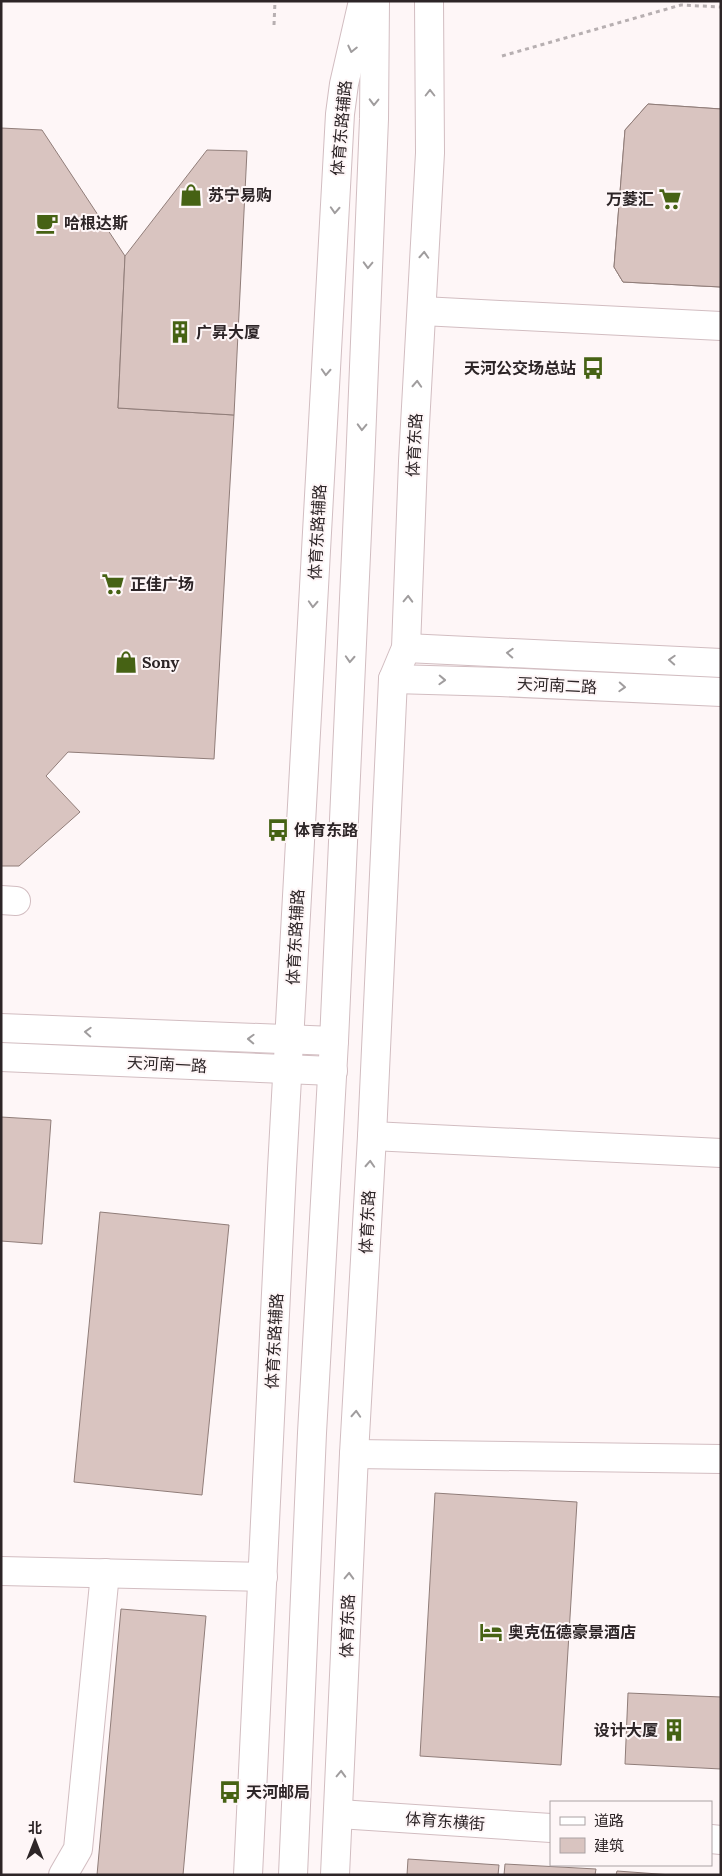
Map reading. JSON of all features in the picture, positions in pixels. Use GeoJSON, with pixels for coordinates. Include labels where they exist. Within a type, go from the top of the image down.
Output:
{"type":"FeatureCollection","features":[{"type":"Feature","properties":{"kind":"street","name":"体育东路辅路"},"geometry":{"type":"LineString","coordinates":[[248,1875],[289,1040],[340,114],[344,84],[363,1]]}},
{"type":"Feature","properties":{"kind":"street"},"geometry":{"type":"LineString","coordinates":[[293,1875],[312,1433],[334,1041],[363,406],[374,119],[375,1]]}},
{"type":"Feature","properties":{"kind":"street","name":"体育东路"},"geometry":{"type":"LineString","coordinates":[[335,1875],[354,1454],[372,1136],[394,679],[406,648],[414,452],[430,153],[429,1]]}},
{"type":"Feature","properties":{"kind":"street"},"geometry":{"type":"LineString","coordinates":[[422,311],[721,326]]}},
{"type":"Feature","properties":{"kind":"street","name":"天河南二路"},"geometry":{"type":"LineString","coordinates":[[406,648],[721,663]]}},
{"type":"Feature","properties":{"kind":"street","name":"天河南二路"},"geometry":{"type":"LineString","coordinates":[[394,679],[721,692]]}},
{"type":"Feature","properties":{"kind":"street"},"geometry":{"type":"LineString","coordinates":[[1,1028],[334,1041]]}},
{"type":"Feature","properties":{"kind":"street","name":"天河南一路"},"geometry":{"type":"LineString","coordinates":[[1,1057],[332,1071]]}},
{"type":"Feature","properties":{"kind":"street"},"geometry":{"type":"LineString","coordinates":[[372,1136],[721,1153]]}},
{"type":"Feature","properties":{"kind":"street"},"geometry":{"type":"LineString","coordinates":[[354,1454],[721,1459]]}},
{"type":"Feature","properties":{"kind":"street"},"geometry":{"type":"LineString","coordinates":[[1,1571],[263,1577]]}},
{"type":"Feature","properties":{"kind":"street"},"geometry":{"type":"LineString","coordinates":[[63,1875],[78,1849],[105,1573]]}},
{"type":"Feature","properties":{"kind":"street","name":"体育东横街"},"geometry":{"type":"LineString","coordinates":[[339,1814],[550,1828]]}},
{"type":"Feature","properties":{"kind":"path"},"geometry":{"type":"LineString","coordinates":[[274,1],[274,25]]}},
{"type":"Feature","properties":{"kind":"path"},"geometry":{"type":"LineString","coordinates":[[502,56],[681,5],[721,7]]}},
{"type":"Feature","properties":{"kind":"building","name":"万菱汇"},"geometry":{"type":"Polygon","coordinates":[[[648,104],[721,109],[721,287],[623,282],[614,267],[625,130],[648,104]]]}},
{"type":"Feature","properties":{"kind":"building","name":"万菱汇"},"geometry":{"type":"Polygon","coordinates":[[[648,104],[721,109],[721,287],[623,282],[614,267],[625,130],[648,104]]]}},
{"type":"Feature","properties":{"kind":"building","name":"正佳广场"},"geometry":{"type":"Polygon","coordinates":[[[1,128],[42,130],[125,256],[118,408],[234,415],[214,759],[68,752],[46,776],[80,812],[19,866],[1,866],[1,128]]]}},
{"type":"Feature","properties":{"kind":"building","name":"广昇大厦"},"geometry":{"type":"Polygon","coordinates":[[[207,150],[247,151],[234,415],[118,408],[125,256],[207,150]]]}},
{"type":"Feature","properties":{"kind":"building"},"geometry":{"type":"Polygon","coordinates":[[[1,1117],[51,1120],[42,1244],[1,1241],[1,1117]]]}},
{"type":"Feature","properties":{"kind":"building"},"geometry":{"type":"Polygon","coordinates":[[[100,1212],[229,1225],[202,1495],[74,1482],[100,1212]]]}},
{"type":"Feature","properties":{"kind":"building"},"geometry":{"type":"Polygon","coordinates":[[[435,1493],[577,1502],[561,1765],[420,1756],[435,1493]]]}},
{"type":"Feature","properties":{"kind":"building"},"geometry":{"type":"Polygon","coordinates":[[[121,1609],[206,1616],[183,1875],[97,1875],[121,1609]]]}},
{"type":"Feature","properties":{"kind":"building","name":"设计大厦"},"geometry":{"type":"Polygon","coordinates":[[[628,1693],[721,1697],[721,1769],[625,1764],[628,1693]]]}},
{"type":"Feature","properties":{"kind":"building"},"geometry":{"type":"Polygon","coordinates":[[[408,1859],[499,1865],[498,1875],[407,1875],[408,1859]]]}},
{"type":"Feature","properties":{"kind":"building"},"geometry":{"type":"Polygon","coordinates":[[[505,1864],[596,1869],[595,1875],[504,1875],[505,1864]]]}},
{"type":"Feature","properties":{"kind":"building"},"geometry":{"type":"Polygon","coordinates":[[[617,1871],[672,1875],[616,1875],[617,1871]]]}},
{"type":"Feature","properties":{"kind":"place","name":"苏宁易购"},"geometry":{"type":"Point","coordinates":[191,195]}},
{"type":"Feature","properties":{"kind":"place","name":"万菱汇"},"geometry":{"type":"Point","coordinates":[670,199]}},
{"type":"Feature","properties":{"kind":"place","name":"哈根达斯"},"geometry":{"type":"Point","coordinates":[47,223]}},
{"type":"Feature","properties":{"kind":"place","name":"广昇大厦"},"geometry":{"type":"Point","coordinates":[180,332]}},
{"type":"Feature","properties":{"kind":"place","name":"天河公交场总站"},"geometry":{"type":"Point","coordinates":[593,368]}},
{"type":"Feature","properties":{"kind":"place","name":"正佳广场"},"geometry":{"type":"Point","coordinates":[113,584]}},
{"type":"Feature","properties":{"kind":"place","name":"Sony"},"geometry":{"type":"Point","coordinates":[126,662]}},
{"type":"Feature","properties":{"kind":"place","name":"体育东路"},"geometry":{"type":"Point","coordinates":[278,830]}},
{"type":"Feature","properties":{"kind":"place","name":"奥克伍德豪景酒店"},"geometry":{"type":"Point","coordinates":[491,1632]}},
{"type":"Feature","properties":{"kind":"place","name":"设计大厦"},"geometry":{"type":"Point","coordinates":[674,1730]}},
{"type":"Feature","properties":{"kind":"place","name":"天河邮局"},"geometry":{"type":"Point","coordinates":[230,1792]}}]}
